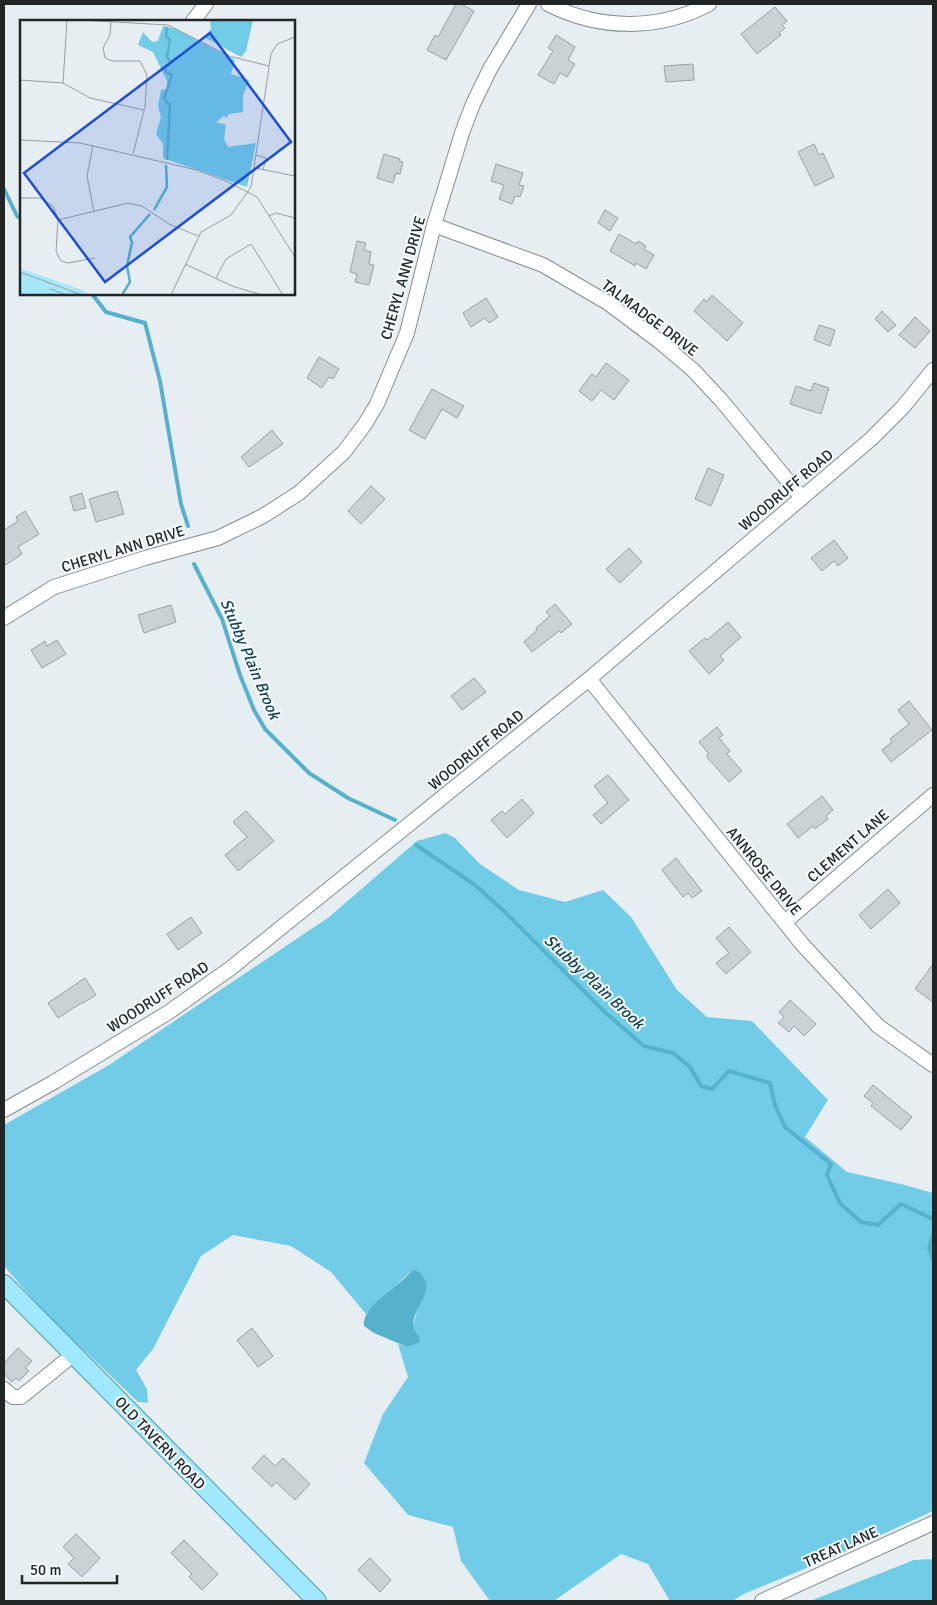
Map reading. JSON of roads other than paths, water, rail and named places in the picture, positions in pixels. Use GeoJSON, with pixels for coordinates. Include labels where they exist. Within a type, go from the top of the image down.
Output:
{"type":"FeatureCollection","features":[{"type":"Feature","properties":{"kind":"main road","name":"OLD TAVERN ROAD"},"geometry":{"type":"LineString","coordinates":[[6,1291],[74,1354],[317,1601]]}},
{"type":"Feature","properties":{"kind":"street"},"geometry":{"type":"LineString","coordinates":[[194,20],[206,4]]}},
{"type":"Feature","properties":{"kind":"street","name":"CHERYL ANN DRIVE"},"geometry":{"type":"LineString","coordinates":[[4,618],[54,586],[218,538],[263,516],[299,493],[344,452],[377,404],[407,333],[434,225],[462,132],[473,104],[490,69],[529,4]]}},
{"type":"Feature","properties":{"kind":"street"},"geometry":{"type":"LineString","coordinates":[[548,4],[563,12],[591,21],[634,25],[678,16],[709,4]]}},
{"type":"Feature","properties":{"kind":"street","name":"TALMADGE DRIVE"},"geometry":{"type":"LineString","coordinates":[[434,225],[543,265],[608,303],[660,342],[693,370],[721,400],[802,498]]}},
{"type":"Feature","properties":{"kind":"street","name":"WOODRUFF ROAD"},"geometry":{"type":"LineString","coordinates":[[4,1110],[169,1012],[232,968],[588,679],[802,498],[871,439],[903,406],[933,370]]}},
{"type":"Feature","properties":{"kind":"street","name":"ANNROSE DRIVE"},"geometry":{"type":"LineString","coordinates":[[588,679],[802,944],[878,1026],[933,1065]]}},
{"type":"Feature","properties":{"kind":"street","name":"CLEMENT LANE"},"geometry":{"type":"LineString","coordinates":[[784,922],[933,795]]}},
{"type":"Feature","properties":{"kind":"street"},"geometry":{"type":"LineString","coordinates":[[4,1390],[13,1398],[21,1397],[74,1354]]}},
{"type":"Feature","properties":{"kind":"street","name":"TREAT LANE"},"geometry":{"type":"LineString","coordinates":[[762,1601],[933,1523]]}},
{"type":"Feature","properties":{"kind":"waterway","name":"Stubby Plain Brook"},"geometry":{"type":"LineString","coordinates":[[4,189],[17,216],[20,218]]}},
{"type":"Feature","properties":{"kind":"waterway","name":"Stubby Plain Brook"},"geometry":{"type":"LineString","coordinates":[[93,295],[106,312],[145,323],[160,381],[181,504],[188,526]]}},
{"type":"Feature","properties":{"kind":"waterway","name":"Stubby Plain Brook"},"geometry":{"type":"LineString","coordinates":[[194,564],[222,619],[240,675],[254,710],[265,729],[309,773],[348,798],[395,820]]}},
{"type":"Feature","properties":{"kind":"waterway","name":"Stubby Plain Brook"},"geometry":{"type":"LineString","coordinates":[[416,845],[475,885],[504,911],[607,1014],[644,1046],[673,1053],[690,1067],[701,1086],[712,1089],[729,1071],[770,1083],[775,1105],[785,1127],[831,1164],[827,1175],[840,1203],[861,1222],[878,1225],[901,1204],[933,1219]]}},
{"type":"Feature","properties":{"kind":"waterway","name":"Stubby Plain Brook"},"geometry":{"type":"LineString","coordinates":[[933,1234],[929,1248],[933,1259]]}}]}
